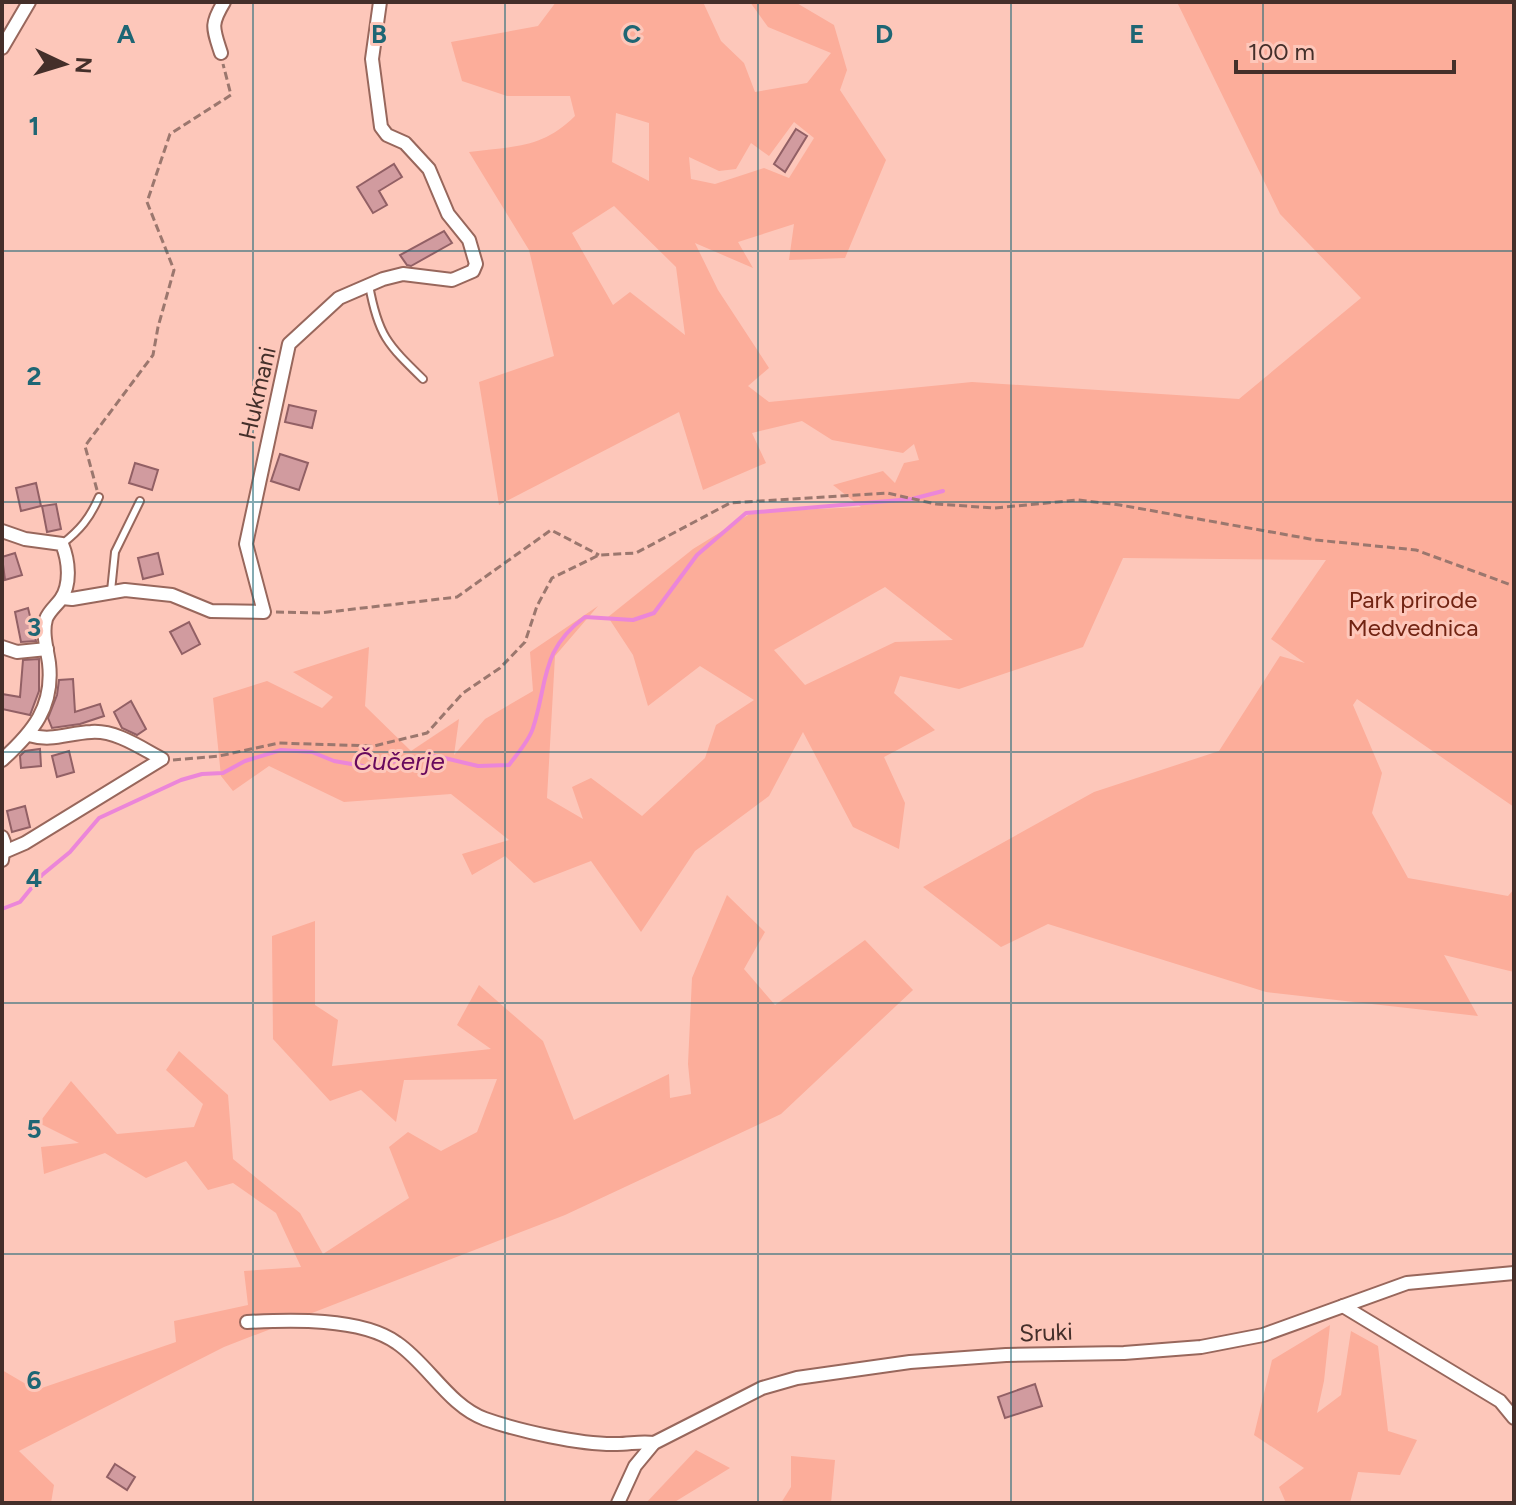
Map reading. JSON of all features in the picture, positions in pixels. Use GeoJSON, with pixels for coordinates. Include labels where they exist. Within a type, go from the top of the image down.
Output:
{"type":"FeatureCollection","features":[{"type":"Feature","properties":{"kind":"street"},"geometry":{"type":"LineString","coordinates":[[2,48],[29,2]]}},
{"type":"Feature","properties":{"kind":"street"},"geometry":{"type":"LineString","coordinates":[[221,53],[213,20],[224,2]]}},
{"type":"Feature","properties":{"kind":"street","name":"Hukmani"},"geometry":{"type":"LineString","coordinates":[[264,612],[246,544],[289,344],[339,298],[369,285],[403,274],[452,280],[463,278],[473,271],[476,264],[469,240],[448,214],[421,157],[405,143],[387,135],[381,127],[372,59],[380,2]]}},
{"type":"Feature","properties":{"kind":"street"},"geometry":{"type":"LineString","coordinates":[[2,531],[25,539],[62,544],[68,573],[62,598],[47,618],[48,699],[29,735],[2,760]]}},
{"type":"Feature","properties":{"kind":"street"},"geometry":{"type":"LineString","coordinates":[[62,598],[125,590],[172,595],[211,611],[264,612]]}},
{"type":"Feature","properties":{"kind":"street"},"geometry":{"type":"LineString","coordinates":[[2,647],[17,652],[47,649]]}},
{"type":"Feature","properties":{"kind":"street"},"geometry":{"type":"LineString","coordinates":[[2,837],[3,856],[162,759],[138,745],[103,733],[87,732],[53,739],[29,735]]}},
{"type":"Feature","properties":{"kind":"street","name":"Sruki"},"geometry":{"type":"LineString","coordinates":[[618,1503],[635,1466],[654,1443],[762,1388],[797,1378],[910,1362],[1201,1347],[1263,1335],[1407,1283],[1514,1273]]}},
{"type":"Feature","properties":{"kind":"street"},"geometry":{"type":"LineString","coordinates":[[1343,1306],[1500,1401],[1514,1418]]}},
{"type":"Feature","properties":{"kind":"street"},"geometry":{"type":"LineString","coordinates":[[247,1322],[337,1324],[381,1334],[398,1343],[468,1410],[484,1419],[575,1440],[617,1444],[654,1443]]}},
{"type":"Feature","properties":{"kind":"lane"},"geometry":{"type":"LineString","coordinates":[[369,285],[380,331],[388,344],[423,379]]}},
{"type":"Feature","properties":{"kind":"lane"},"geometry":{"type":"LineString","coordinates":[[62,544],[80,530],[99,497]]}},
{"type":"Feature","properties":{"kind":"lane"},"geometry":{"type":"LineString","coordinates":[[111,592],[115,552],[140,501]]}},
{"type":"Feature","properties":{"kind":"path"},"geometry":{"type":"LineString","coordinates":[[99,497],[85,446],[153,355],[174,270],[147,202],[170,134],[231,95],[221,53]]}},
{"type":"Feature","properties":{"kind":"path"},"geometry":{"type":"LineString","coordinates":[[162,759],[219,756],[279,743],[374,746],[427,733],[463,693],[500,668],[525,642],[537,606],[552,578],[599,555],[636,553],[730,503],[887,493],[936,504],[995,508],[1078,500],[1316,540],[1416,550],[1514,586]]}},
{"type":"Feature","properties":{"kind":"path"},"geometry":{"type":"LineString","coordinates":[[264,612],[320,613],[457,597],[551,530],[599,555]]}},
{"type":"Feature","properties":{"kind":"green space","name":"Park prirode Medvednica"},"geometry":{"type":"Polygon","coordinates":[[[556,2],[703,2],[721,41],[744,63],[755,92],[807,83],[831,53],[768,27],[750,2],[795,2],[834,25],[847,70],[840,90],[886,160],[845,258],[789,260],[794,224],[738,242],[753,268],[695,243],[718,290],[769,368],[748,386],[769,402],[972,382],[1239,399],[1361,298],[1280,214],[1177,2],[1514,2],[1514,807],[1357,699],[1353,705],[1382,773],[1372,813],[1408,878],[1508,896],[1514,889],[1514,972],[1444,955],[1478,1016],[1266,992],[1048,924],[1001,947],[923,887],[1094,792],[1219,751],[1280,656],[1305,663],[1271,639],[1326,560],[1123,558],[1083,647],[959,689],[900,676],[894,693],[935,730],[884,757],[905,803],[899,849],[853,827],[803,732],[769,796],[695,851],[641,932],[591,861],[534,883],[505,856],[472,875],[462,854],[509,840],[451,794],[344,802],[269,766],[233,791],[221,776],[213,698],[267,681],[322,708],[333,697],[293,672],[369,647],[365,706],[411,751],[459,719],[454,755],[485,719],[533,691],[530,652],[598,606],[555,656],[547,798],[583,819],[572,787],[591,778],[642,816],[705,758],[716,725],[754,700],[700,666],[648,706],[633,655],[608,617],[693,549],[753,512],[861,507],[833,485],[883,471],[895,483],[904,463],[919,460],[914,444],[903,453],[832,440],[802,421],[752,433],[766,463],[703,490],[679,412],[499,505],[479,382],[554,356],[529,250],[469,152],[513,147],[539,140],[563,127],[575,116],[570,96],[507,96],[462,81],[451,42],[538,26],[556,2]],[[616,113],[612,162],[649,181],[649,123],[616,113]],[[794,122],[769,156],[751,143],[736,169],[719,171],[689,157],[691,179],[715,184],[764,168],[789,178],[814,138],[794,122]],[[614,206],[572,233],[613,305],[630,292],[685,335],[676,267],[614,206]],[[885,587],[774,650],[805,685],[895,642],[953,640],[885,587]]]}},
{"type":"Feature","properties":{"kind":"green space"},"geometry":{"type":"Polygon","coordinates":[[[727,895],[765,932],[744,969],[775,1005],[865,940],[913,990],[781,1114],[565,1215],[224,1347],[19,1451],[54,1485],[51,1503],[2,1503],[2,1370],[36,1390],[176,1342],[174,1321],[248,1305],[244,1271],[301,1267],[276,1213],[233,1183],[208,1190],[186,1161],[146,1178],[105,1153],[44,1174],[41,1147],[79,1143],[39,1123],[71,1081],[117,1134],[194,1127],[203,1104],[166,1070],[179,1051],[228,1095],[233,1159],[300,1213],[323,1254],[409,1198],[389,1147],[408,1132],[441,1151],[477,1132],[497,1079],[404,1080],[396,1122],[361,1090],[330,1101],[273,1039],[272,936],[315,921],[315,1005],[338,1020],[332,1066],[491,1049],[457,1025],[479,985],[543,1041],[574,1120],[669,1074],[670,1098],[691,1094],[688,1064],[692,978],[727,895]]]}},
{"type":"Feature","properties":{"kind":"green space"},"geometry":{"type":"Polygon","coordinates":[[[1330,1325],[1317,1413],[1341,1395],[1351,1331],[1378,1346],[1388,1431],[1417,1440],[1400,1475],[1358,1472],[1350,1503],[1286,1503],[1279,1487],[1304,1468],[1254,1435],[1272,1360],[1330,1325]]]}},
{"type":"Feature","properties":{"kind":"green space"},"geometry":{"type":"Polygon","coordinates":[[[696,1450],[730,1468],[673,1503],[646,1503],[696,1450]]]}},
{"type":"Feature","properties":{"kind":"green space"},"geometry":{"type":"Polygon","coordinates":[[[791,1456],[835,1460],[831,1503],[781,1503],[791,1487],[791,1456]]]}},
{"type":"Feature","properties":{"kind":"building"},"geometry":{"type":"Polygon","coordinates":[[[796,129],[807,136],[785,172],[774,164],[796,129]]]}},
{"type":"Feature","properties":{"kind":"building"},"geometry":{"type":"Polygon","coordinates":[[[394,164],[402,177],[379,191],[387,205],[373,213],[357,187],[394,164]]]}},
{"type":"Feature","properties":{"kind":"building"},"geometry":{"type":"Polygon","coordinates":[[[444,231],[452,243],[411,266],[407,265],[400,255],[444,231]]]}},
{"type":"Feature","properties":{"kind":"building"},"geometry":{"type":"Polygon","coordinates":[[[289,405],[316,411],[312,428],[285,422],[289,405]]]}},
{"type":"Feature","properties":{"kind":"building"},"geometry":{"type":"Polygon","coordinates":[[[280,454],[308,463],[299,490],[271,481],[280,454]]]}},
{"type":"Feature","properties":{"kind":"building"},"geometry":{"type":"Polygon","coordinates":[[[135,463],[158,470],[152,490],[129,483],[135,463]]]}},
{"type":"Feature","properties":{"kind":"building"},"geometry":{"type":"Polygon","coordinates":[[[36,483],[41,506],[21,511],[16,488],[36,483]]]}},
{"type":"Feature","properties":{"kind":"building"},"geometry":{"type":"Polygon","coordinates":[[[56,504],[61,529],[47,532],[42,506],[56,504]]]}},
{"type":"Feature","properties":{"kind":"building"},"geometry":{"type":"Polygon","coordinates":[[[15,553],[22,575],[5,580],[2,557],[15,553]]]}},
{"type":"Feature","properties":{"kind":"building"},"geometry":{"type":"Polygon","coordinates":[[[158,553],[163,574],[143,579],[138,558],[158,553]]]}},
{"type":"Feature","properties":{"kind":"building"},"geometry":{"type":"Polygon","coordinates":[[[28,608],[36,641],[21,642],[15,612],[28,608]]]}},
{"type":"Feature","properties":{"kind":"building"},"geometry":{"type":"Polygon","coordinates":[[[189,622],[200,644],[182,654],[170,632],[189,622]]]}},
{"type":"Feature","properties":{"kind":"building"},"geometry":{"type":"Polygon","coordinates":[[[39,659],[39,691],[30,715],[2,709],[2,694],[20,697],[23,660],[39,659]]]}},
{"type":"Feature","properties":{"kind":"building"},"geometry":{"type":"Polygon","coordinates":[[[73,679],[75,712],[100,704],[104,716],[52,728],[48,718],[59,680],[73,679]]]}},
{"type":"Feature","properties":{"kind":"building"},"geometry":{"type":"Polygon","coordinates":[[[131,701],[146,729],[137,735],[122,728],[114,712],[131,701]]]}},
{"type":"Feature","properties":{"kind":"building"},"geometry":{"type":"Polygon","coordinates":[[[40,749],[41,766],[21,768],[20,756],[25,751],[40,749]]]}},
{"type":"Feature","properties":{"kind":"building"},"geometry":{"type":"Polygon","coordinates":[[[69,751],[74,772],[57,777],[52,756],[69,751]]]}},
{"type":"Feature","properties":{"kind":"building"},"geometry":{"type":"Polygon","coordinates":[[[25,806],[30,827],[12,832],[7,811],[25,806]]]}},
{"type":"Feature","properties":{"kind":"building"},"geometry":{"type":"Polygon","coordinates":[[[1035,1384],[1042,1406],[1005,1418],[998,1397],[1035,1384]]]}},
{"type":"Feature","properties":{"kind":"building"},"geometry":{"type":"Polygon","coordinates":[[[115,1464],[135,1477],[127,1490],[107,1477],[115,1464]]]}},
{"type":"Feature","properties":{"kind":"waterway","name":"Čučerje"},"geometry":{"type":"LineString","coordinates":[[2,909],[20,902],[42,875],[70,852],[99,818],[181,780],[202,774],[223,773],[245,761],[281,750],[312,752],[334,761],[369,767],[436,756],[478,766],[509,765],[531,733],[553,654],[570,629],[585,617],[633,620],[654,613],[697,555],[746,513],[912,499],[943,491]]}}]}
